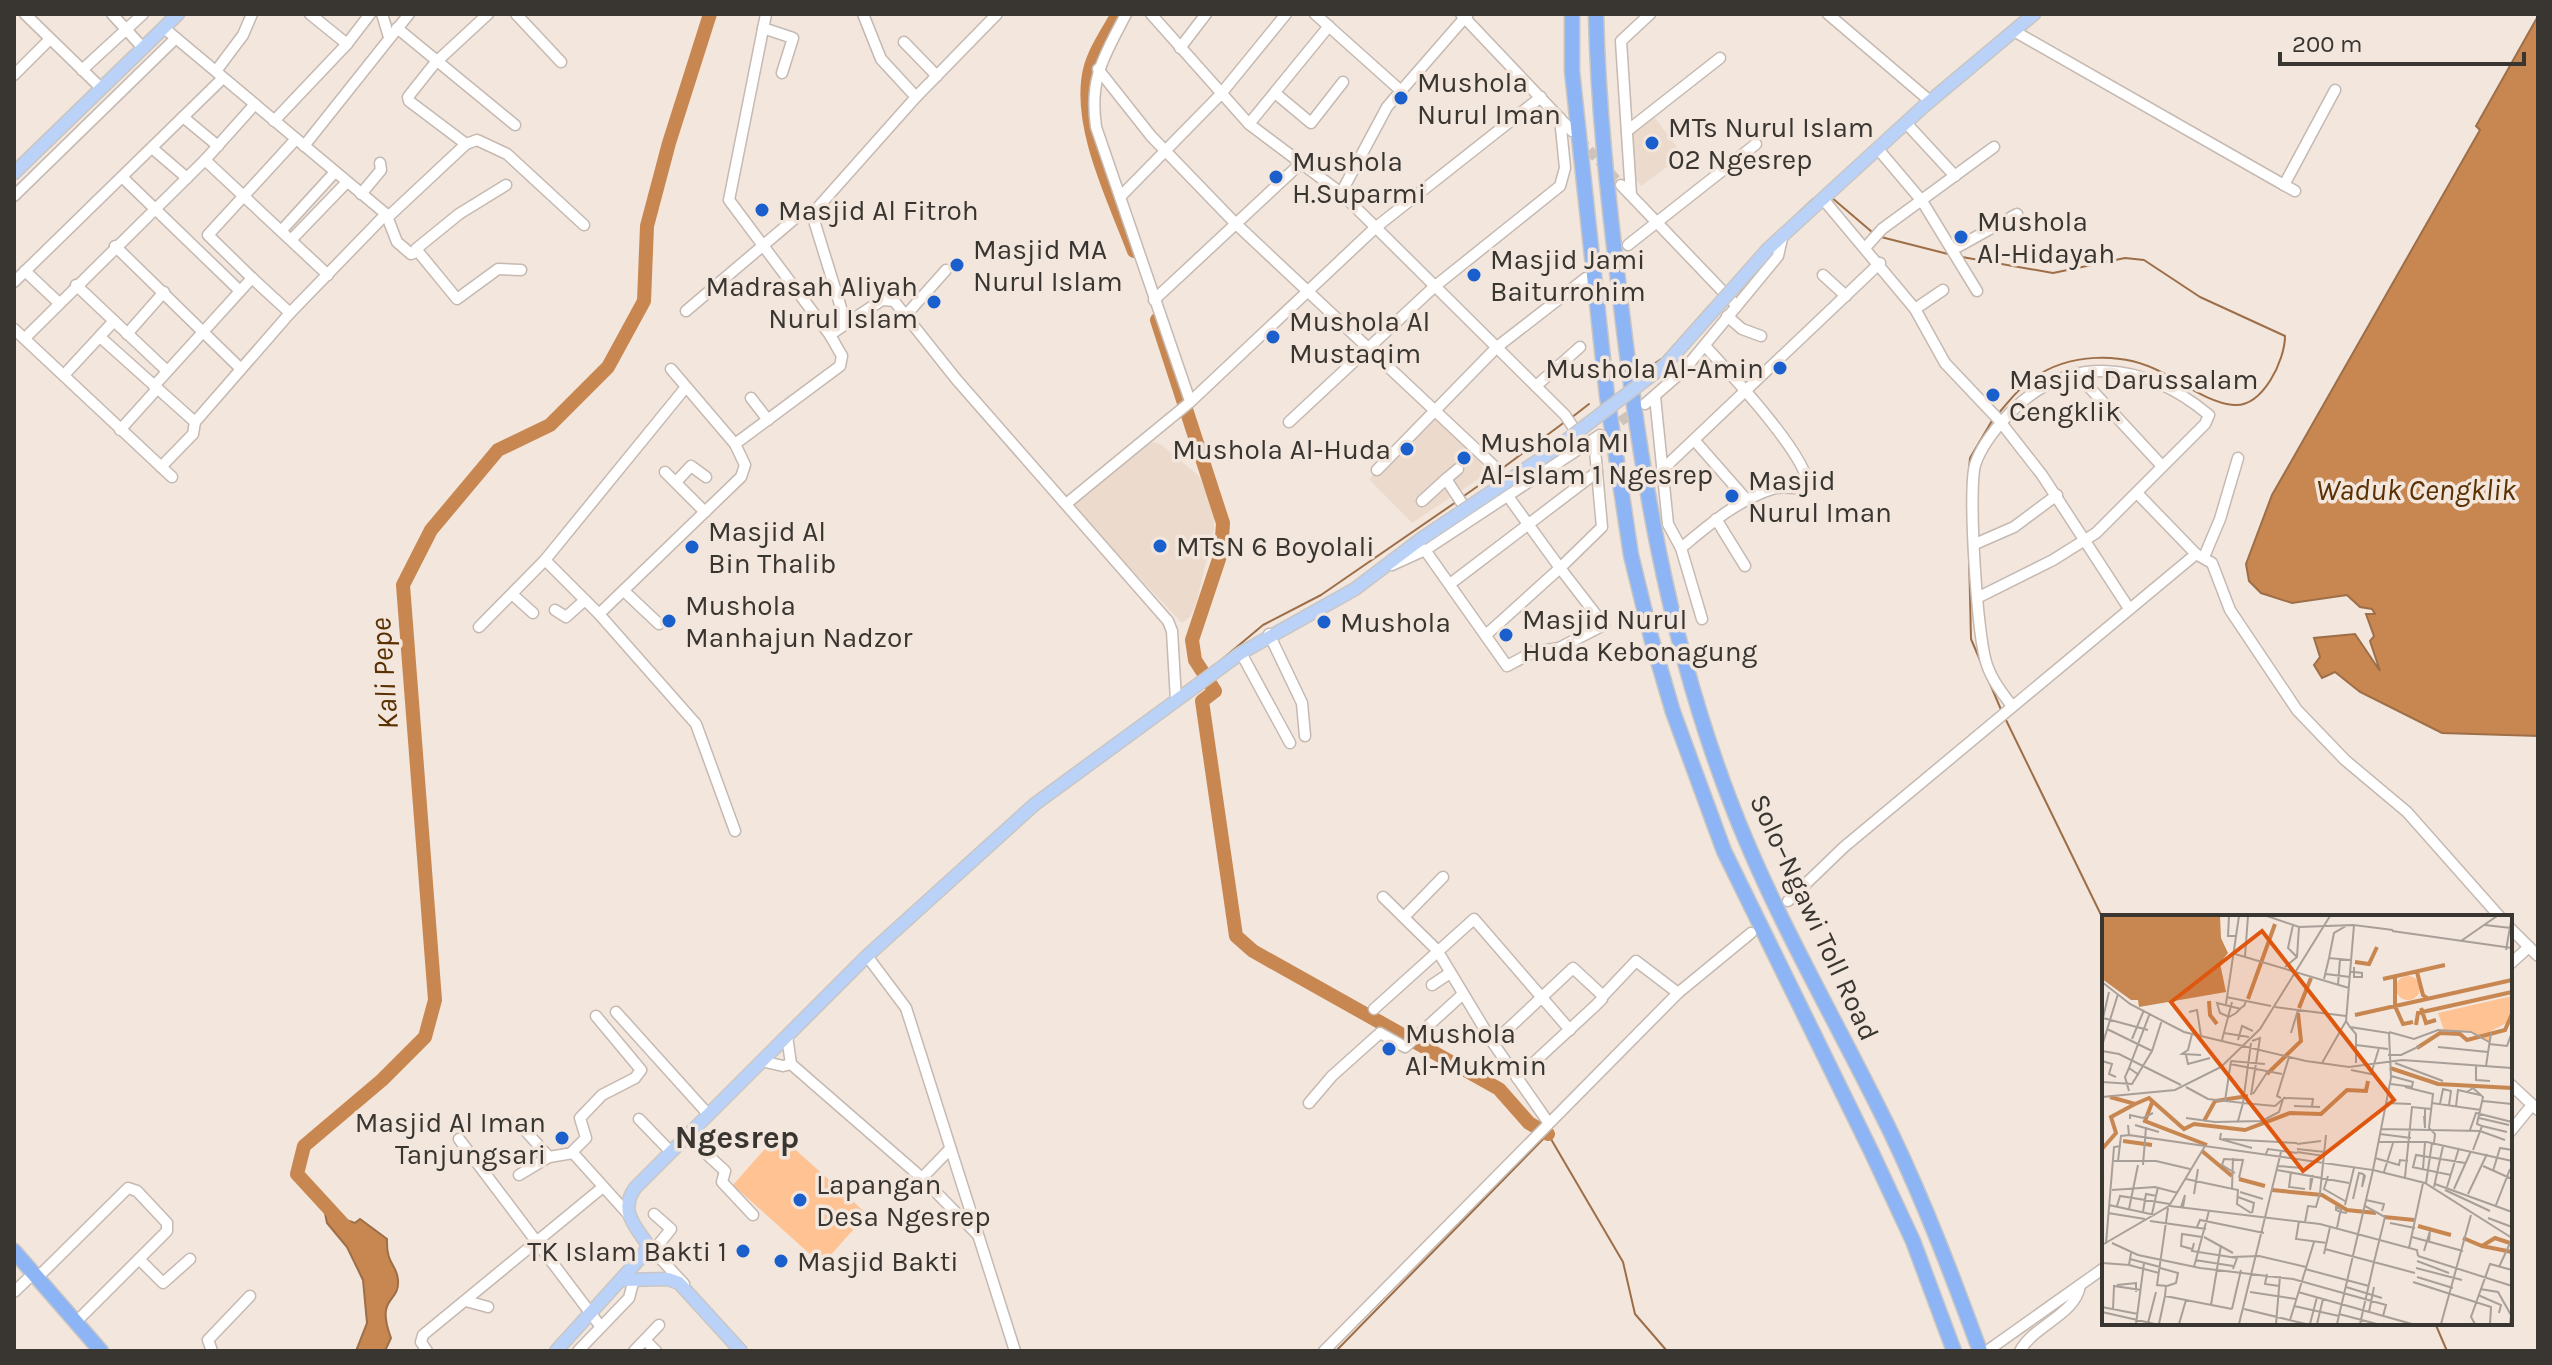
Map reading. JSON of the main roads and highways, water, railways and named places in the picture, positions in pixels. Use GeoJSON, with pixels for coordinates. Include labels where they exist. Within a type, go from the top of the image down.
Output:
{"type":"FeatureCollection","features":[{"type":"Feature","properties":{"kind":"highway","name":"Solo–Ngawi Toll Road"},"geometry":{"type":"LineString","coordinates":[[1572,14],[1572,71],[1607,396],[1631,555],[1651,637],[1673,712],[1724,851],[1913,1241],[1954,1351]]}},
{"type":"Feature","properties":{"kind":"highway","name":"Solo–Ngawi Toll Road"},"geometry":{"type":"LineString","coordinates":[[1596,14],[1598,106],[1632,402],[1654,543],[1674,628],[1729,798],[1767,889],[1923,1203],[1980,1351]]}},
{"type":"Feature","properties":{"kind":"highway"},"geometry":{"type":"LineString","coordinates":[[14,1251],[101,1351]]}},
{"type":"Feature","properties":{"kind":"main road"},"geometry":{"type":"LineString","coordinates":[[14,173],[178,14]]}},
{"type":"Feature","properties":{"kind":"main road"},"geometry":{"type":"LineString","coordinates":[[559,1350],[628,1280],[651,1247],[628,1214],[630,1195],[670,1151],[867,956],[1017,819],[1269,634],[1345,596],[1423,544],[1665,365],[1783,234],[1930,101],[2034,14]]}},
{"type":"Feature","properties":{"kind":"main road"},"geometry":{"type":"LineString","coordinates":[[628,1280],[668,1279],[690,1291],[741,1351]]}},
{"type":"Feature","properties":{"kind":"water","name":"Waduk Cengklik"},"geometry":{"type":"Polygon","coordinates":[[[2538,16],[2538,736],[2442,733],[2360,692],[2335,672],[2322,678],[2314,665],[2320,657],[2314,638],[2355,634],[2380,671],[2370,641],[2374,636],[2366,614],[2375,614],[2372,609],[2360,607],[2347,595],[2292,603],[2261,593],[2249,581],[2246,564],[2272,495],[2480,130],[2476,126],[2538,16]]]}},
{"type":"Feature","properties":{"kind":"water"},"geometry":{"type":"Polygon","coordinates":[[[325,1213],[355,1223],[360,1219],[387,1239],[398,1288],[387,1307],[391,1338],[385,1351],[356,1351],[367,1323],[363,1280],[347,1247],[327,1223],[325,1213]]]}},
{"type":"Feature","properties":{"kind":"waterway","name":"Kali Pepe"},"geometry":{"type":"LineString","coordinates":[[354,1236],[297,1174],[304,1146],[382,1080],[425,1037],[435,1000],[403,585],[431,530],[498,450],[550,425],[608,367],[644,301],[647,226],[669,143],[710,14]]}},
{"type":"Feature","properties":{"kind":"waterway"},"geometry":{"type":"LineString","coordinates":[[1118,14],[1092,63],[1087,91],[1093,138],[1100,162],[1134,251]]}},
{"type":"Feature","properties":{"kind":"waterway"},"geometry":{"type":"LineString","coordinates":[[1831,197],[1872,232]]}},
{"type":"Feature","properties":{"kind":"waterway"},"geometry":{"type":"LineString","coordinates":[[1792,219],[1813,199]]}},
{"type":"Feature","properties":{"kind":"waterway"},"geometry":{"type":"LineString","coordinates":[[1881,237],[1948,254]]}},
{"type":"Feature","properties":{"kind":"waterway"},"geometry":{"type":"LineString","coordinates":[[1962,257],[2053,273],[2125,258],[2144,260],[2200,297],[2285,336],[2277,369],[2263,390],[2245,404],[2215,401],[2146,365],[2113,358],[2095,358],[2046,370],[2022,387],[1997,415]]}},
{"type":"Feature","properties":{"kind":"waterway"},"geometry":{"type":"LineString","coordinates":[[1641,372],[1663,358],[1710,305]]}},
{"type":"Feature","properties":{"kind":"waterway"},"geometry":{"type":"LineString","coordinates":[[1157,320],[1223,523],[1221,553],[1192,640],[1195,660],[1215,691],[1202,701],[1236,936],[1253,951],[1499,1089],[1529,1123],[1548,1134]]}},
{"type":"Feature","properties":{"kind":"waterway"},"geometry":{"type":"LineString","coordinates":[[1571,418],[1589,404]]}},
{"type":"Feature","properties":{"kind":"waterway"},"geometry":{"type":"LineString","coordinates":[[1968,482],[1970,458],[1993,419]]}},
{"type":"Feature","properties":{"kind":"waterway"},"geometry":{"type":"LineString","coordinates":[[1500,470],[1566,421]]}},
{"type":"Feature","properties":{"kind":"waterway"},"geometry":{"type":"LineString","coordinates":[[1461,498],[1495,474]]}},
{"type":"Feature","properties":{"kind":"waterway"},"geometry":{"type":"LineString","coordinates":[[1220,661],[1263,625],[1321,595],[1456,502]]}},
{"type":"Feature","properties":{"kind":"waterway"},"geometry":{"type":"LineString","coordinates":[[1968,513],[1971,639],[2002,712]]}},
{"type":"Feature","properties":{"kind":"waterway"},"geometry":{"type":"LineString","coordinates":[[2005,718],[2102,917]]}},
{"type":"Feature","properties":{"kind":"waterway"},"geometry":{"type":"LineString","coordinates":[[1336,1351],[1548,1134],[1623,1262],[1635,1314],[1667,1351]]}},
{"type":"Feature","properties":{"kind":"waterway"},"geometry":{"type":"LineString","coordinates":[[2436,1325],[2447,1351]]}},
{"type":"Feature","properties":{"kind":"tunnel"},"geometry":{"type":"LineString","coordinates":[[1579,139],[1621,185]]}},
{"type":"Feature","properties":{"kind":"tunnel"},"geometry":{"type":"LineString","coordinates":[[1608,430],[1637,410]]}},
{"type":"Feature","properties":{"kind":"place","name":"Mushola Nurul Iman"},"geometry":{"type":"Point","coordinates":[1401,98]}},
{"type":"Feature","properties":{"kind":"place","name":"MTs Nurul Islam 02 Ngesrep"},"geometry":{"type":"Point","coordinates":[1652,143]}},
{"type":"Feature","properties":{"kind":"place","name":"Mushola H.Suparmi"},"geometry":{"type":"Point","coordinates":[1276,177]}},
{"type":"Feature","properties":{"kind":"place","name":"Masjid Al Fitroh"},"geometry":{"type":"Point","coordinates":[762,210]}},
{"type":"Feature","properties":{"kind":"place","name":"Mushola Al-Hidayah"},"geometry":{"type":"Point","coordinates":[1961,237]}},
{"type":"Feature","properties":{"kind":"place","name":"Masjid MA Nurul Islam"},"geometry":{"type":"Point","coordinates":[957,265]}},
{"type":"Feature","properties":{"kind":"place","name":"Masjid Jami Baiturrohim"},"geometry":{"type":"Point","coordinates":[1474,275]}},
{"type":"Feature","properties":{"kind":"place","name":"Madrasah Aliyah Nurul Islam"},"geometry":{"type":"Point","coordinates":[934,302]}},
{"type":"Feature","properties":{"kind":"place","name":"Mushola Al Mustaqim"},"geometry":{"type":"Point","coordinates":[1273,337]}},
{"type":"Feature","properties":{"kind":"place","name":"Mushola Al-Amin"},"geometry":{"type":"Point","coordinates":[1780,368]}},
{"type":"Feature","properties":{"kind":"place","name":"Masjid Darussalam Cengklik"},"geometry":{"type":"Point","coordinates":[1993,395]}},
{"type":"Feature","properties":{"kind":"place","name":"Mushola Al-Huda"},"geometry":{"type":"Point","coordinates":[1407,449]}},
{"type":"Feature","properties":{"kind":"place","name":"Mushola MI Al-Islam 1 Ngesrep"},"geometry":{"type":"Point","coordinates":[1464,458]}},
{"type":"Feature","properties":{"kind":"place","name":"Masjid Nurul Iman"},"geometry":{"type":"Point","coordinates":[1732,496]}},
{"type":"Feature","properties":{"kind":"place","name":"MTsN 6 Boyolali"},"geometry":{"type":"Point","coordinates":[1160,546]}},
{"type":"Feature","properties":{"kind":"place","name":"Masjid Al Bin Thalib"},"geometry":{"type":"Point","coordinates":[692,547]}},
{"type":"Feature","properties":{"kind":"place","name":"Mushola Manhajun Nadzor"},"geometry":{"type":"Point","coordinates":[669,621]}},
{"type":"Feature","properties":{"kind":"place","name":"Mushola"},"geometry":{"type":"Point","coordinates":[1324,622]}},
{"type":"Feature","properties":{"kind":"place","name":"Masjid Nurul Huda Kebonagung"},"geometry":{"type":"Point","coordinates":[1506,635]}},
{"type":"Feature","properties":{"kind":"place","name":"Mushola Al-Mukmin"},"geometry":{"type":"Point","coordinates":[1389,1049]}},
{"type":"Feature","properties":{"kind":"place","name":"Masjid Al Iman Tanjungsari"},"geometry":{"type":"Point","coordinates":[562,1138]}},
{"type":"Feature","properties":{"kind":"place","name":"Lapangan Desa Ngesrep"},"geometry":{"type":"Point","coordinates":[800,1200]}},
{"type":"Feature","properties":{"kind":"place","name":"TK Islam Bakti 1"},"geometry":{"type":"Point","coordinates":[743,1251]}},
{"type":"Feature","properties":{"kind":"place","name":"Masjid Bakti"},"geometry":{"type":"Point","coordinates":[781,1261]}},
{"type":"Feature","properties":{"kind":"district","name":"Ngesrep"},"geometry":{"type":"Point","coordinates":[737,1137]}}]}
